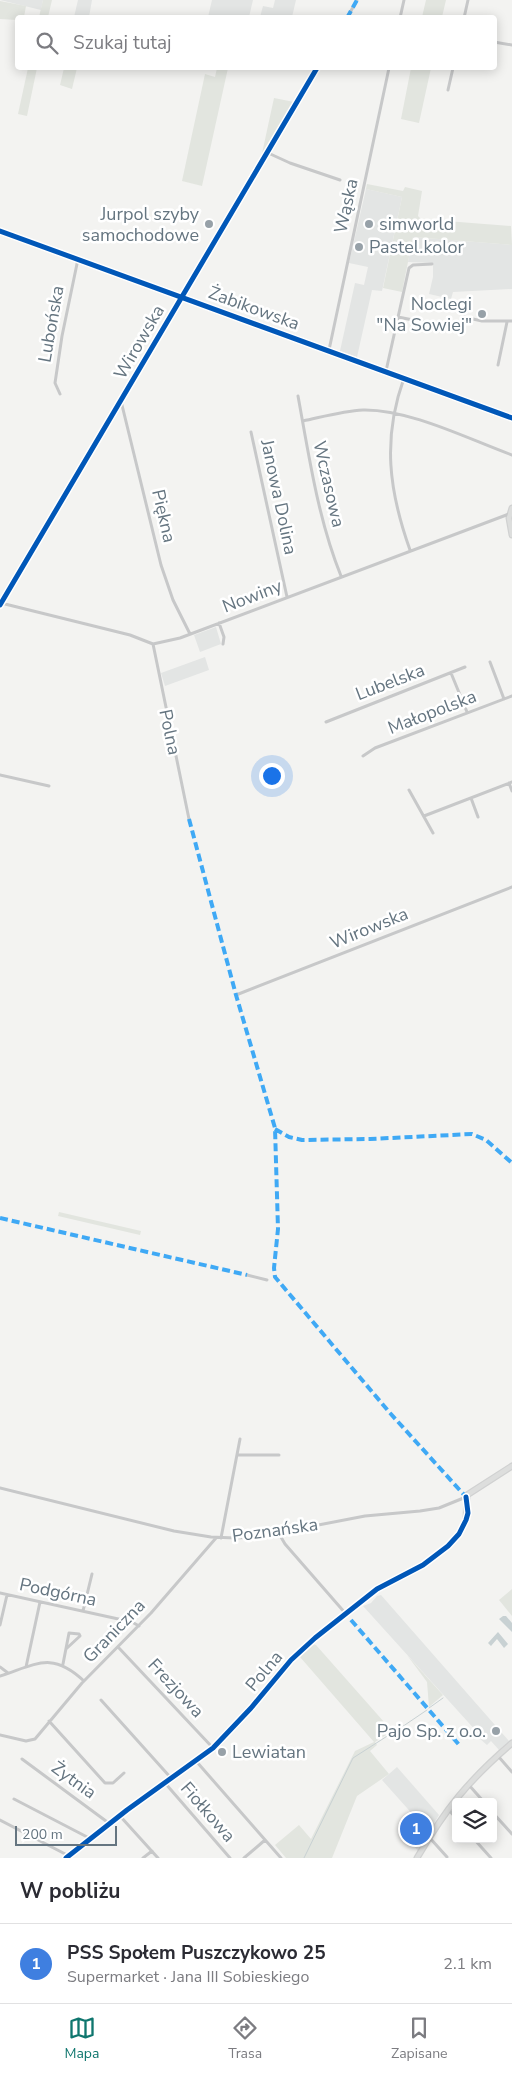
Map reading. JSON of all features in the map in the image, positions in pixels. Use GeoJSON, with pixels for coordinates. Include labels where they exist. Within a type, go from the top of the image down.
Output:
{"type":"FeatureCollection","features":[{"type":"Feature","properties":{"kind":"street"},"geometry":{"type":"LineString","coordinates":[[349,15],[357,0]]}},
{"type":"Feature","properties":{"kind":"street"},"geometry":{"type":"LineString","coordinates":[[401,15],[404,0]]}},
{"type":"Feature","properties":{"kind":"street"},"geometry":{"type":"LineString","coordinates":[[465,15],[468,0]]}},
{"type":"Feature","properties":{"kind":"street"},"geometry":{"type":"LineString","coordinates":[[497,42],[512,45]]}},
{"type":"Feature","properties":{"kind":"street","name":"Wirowska"},"geometry":{"type":"LineString","coordinates":[[0,604],[316,70]]}},
{"type":"Feature","properties":{"kind":"street","name":"Wąska"},"geometry":{"type":"LineString","coordinates":[[329,350],[389,70]]}},
{"type":"Feature","properties":{"kind":"street"},"geometry":{"type":"LineString","coordinates":[[448,90],[453,70]]}},
{"type":"Feature","properties":{"kind":"street"},"geometry":{"type":"LineString","coordinates":[[266,152],[290,163],[340,180]]}},
{"type":"Feature","properties":{"kind":"street","name":"Żabikowska"},"geometry":{"type":"LineString","coordinates":[[0,231],[512,418]]}},
{"type":"Feature","properties":{"kind":"street","name":"Lubońska"},"geometry":{"type":"LineString","coordinates":[[60,394],[55,383],[62,336],[78,259]]}},
{"type":"Feature","properties":{"kind":"street"},"geometry":{"type":"LineString","coordinates":[[386,371],[410,266],[432,264]]}},
{"type":"Feature","properties":{"kind":"street"},"geometry":{"type":"LineString","coordinates":[[398,316],[443,326]]}},
{"type":"Feature","properties":{"kind":"street"},"geometry":{"type":"LineString","coordinates":[[464,317],[482,321],[510,322],[498,365]]}},
{"type":"Feature","properties":{"kind":"street"},"geometry":{"type":"LineString","coordinates":[[404,378],[393,413],[389,445],[391,468],[402,523],[410,550]]}},
{"type":"Feature","properties":{"kind":"street","name":"Wczasowa"},"geometry":{"type":"LineString","coordinates":[[298,396],[327,536],[341,576]]}},
{"type":"Feature","properties":{"kind":"street","name":"Piękna"},"geometry":{"type":"LineString","coordinates":[[121,400],[162,565],[172,596],[190,634]]}},
{"type":"Feature","properties":{"kind":"street"},"geometry":{"type":"LineString","coordinates":[[303,421],[356,411],[393,413],[512,455]]}},
{"type":"Feature","properties":{"kind":"street","name":"Janowa Dolina"},"geometry":{"type":"LineString","coordinates":[[251,432],[287,597]]}},
{"type":"Feature","properties":{"kind":"street"},"geometry":{"type":"LineString","coordinates":[[512,508],[509,514],[512,535]]}},
{"type":"Feature","properties":{"kind":"street","name":"Nowiny"},"geometry":{"type":"LineString","coordinates":[[153,644],[171,641],[509,514]]}},
{"type":"Feature","properties":{"kind":"street"},"geometry":{"type":"LineString","coordinates":[[0,604],[134,636],[153,644]]}},
{"type":"Feature","properties":{"kind":"street"},"geometry":{"type":"LineString","coordinates":[[219,623],[224,637],[223,644]]}},
{"type":"Feature","properties":{"kind":"street","name":"Polna"},"geometry":{"type":"LineString","coordinates":[[153,644],[189,817]]}},
{"type":"Feature","properties":{"kind":"street"},"geometry":{"type":"LineString","coordinates":[[490,662],[504,699]]}},
{"type":"Feature","properties":{"kind":"street","name":"Lubelska"},"geometry":{"type":"LineString","coordinates":[[326,722],[464,667]]}},
{"type":"Feature","properties":{"kind":"street"},"geometry":{"type":"LineString","coordinates":[[451,673],[467,712]]}},
{"type":"Feature","properties":{"kind":"street","name":"Małopolska"},"geometry":{"type":"LineString","coordinates":[[363,756],[375,748],[512,696]]}},
{"type":"Feature","properties":{"kind":"street"},"geometry":{"type":"LineString","coordinates":[[0,775],[49,786]]}},
{"type":"Feature","properties":{"kind":"street"},"geometry":{"type":"LineString","coordinates":[[424,816],[510,782],[512,791]]}},
{"type":"Feature","properties":{"kind":"street"},"geometry":{"type":"LineString","coordinates":[[408,790],[433,833]]}},
{"type":"Feature","properties":{"kind":"street"},"geometry":{"type":"LineString","coordinates":[[471,798],[478,817]]}},
{"type":"Feature","properties":{"kind":"street","name":"Wirowska"},"geometry":{"type":"LineString","coordinates":[[236,995],[512,887]]}},
{"type":"Feature","properties":{"kind":"street"},"geometry":{"type":"LineString","coordinates":[[247,1275],[267,1280]]}},
{"type":"Feature","properties":{"kind":"street"},"geometry":{"type":"LineString","coordinates":[[221,1538],[240,1438]]}},
{"type":"Feature","properties":{"kind":"street"},"geometry":{"type":"LineString","coordinates":[[237,1454],[279,1454]]}},
{"type":"Feature","properties":{"kind":"street","name":"Poznańska"},"geometry":{"type":"LineString","coordinates":[[0,1488],[167,1529],[216,1538],[249,1538],[368,1516],[438,1508],[466,1497],[470,1492],[512,1466]]}},
{"type":"Feature","properties":{"kind":"street","name":"Polna"},"geometry":{"type":"LineString","coordinates":[[68,1857],[120,1816],[213,1748],[251,1708],[296,1654],[377,1589],[423,1565],[449,1544],[459,1534],[466,1520],[468,1509],[466,1497]]}},
{"type":"Feature","properties":{"kind":"street"},"geometry":{"type":"LineString","coordinates":[[278,1532],[285,1544],[346,1614]]}},
{"type":"Feature","properties":{"kind":"street","name":"Graniczna"},"geometry":{"type":"LineString","coordinates":[[0,1735],[29,1741],[35,1739],[84,1681],[138,1626],[195,1564],[216,1538]]}},
{"type":"Feature","properties":{"kind":"street"},"geometry":{"type":"LineString","coordinates":[[83,1611],[92,1574]]}},
{"type":"Feature","properties":{"kind":"street","name":"Podgórna"},"geometry":{"type":"LineString","coordinates":[[0,1593],[132,1622],[138,1626]]}},
{"type":"Feature","properties":{"kind":"street"},"geometry":{"type":"LineString","coordinates":[[0,1625],[7,1595]]}},
{"type":"Feature","properties":{"kind":"street"},"geometry":{"type":"LineString","coordinates":[[26,1667],[40,1602]]}},
{"type":"Feature","properties":{"kind":"street"},"geometry":{"type":"LineString","coordinates":[[63,1664],[66,1649],[70,1632],[79,1634],[79,1637],[66,1649]]}},
{"type":"Feature","properties":{"kind":"street","name":"Frezjowa"},"geometry":{"type":"LineString","coordinates":[[118,1647],[213,1748]]}},
{"type":"Feature","properties":{"kind":"street"},"geometry":{"type":"LineString","coordinates":[[0,1676],[48,1662],[63,1664],[84,1681]]}},
{"type":"Feature","properties":{"kind":"street"},"geometry":{"type":"LineString","coordinates":[[0,1667],[8,1673]]}},
{"type":"Feature","properties":{"kind":"street"},"geometry":{"type":"LineString","coordinates":[[101,1700],[171,1779]]}},
{"type":"Feature","properties":{"kind":"street"},"geometry":{"type":"LineString","coordinates":[[49,1721],[105,1783],[113,1783],[124,1773]]}},
{"type":"Feature","properties":{"kind":"street"},"geometry":{"type":"LineString","coordinates":[[417,1858],[447,1809],[468,1783],[512,1743]]}},
{"type":"Feature","properties":{"kind":"street"},"geometry":{"type":"LineString","coordinates":[[498,1756],[512,1772]]}},
{"type":"Feature","properties":{"kind":"street","name":"Żytnia"},"geometry":{"type":"LineString","coordinates":[[22,1758],[110,1824]]}},
{"type":"Feature","properties":{"kind":"street"},"geometry":{"type":"LineString","coordinates":[[196,1761],[281,1858]]}},
{"type":"Feature","properties":{"kind":"street","name":"Fiołkowa"},"geometry":{"type":"LineString","coordinates":[[165,1783],[230,1858]]}},
{"type":"Feature","properties":{"kind":"street"},"geometry":{"type":"LineString","coordinates":[[468,1783],[481,1798]]}},
{"type":"Feature","properties":{"kind":"street"},"geometry":{"type":"LineString","coordinates":[[14,1799],[91,1839]]}},
{"type":"Feature","properties":{"kind":"street"},"geometry":{"type":"LineString","coordinates":[[447,1809],[452,1814]]}},
{"type":"Feature","properties":{"kind":"street"},"geometry":{"type":"LineString","coordinates":[[120,1816],[158,1858]]}},
{"type":"Feature","properties":{"kind":"street"},"geometry":{"type":"LineString","coordinates":[[497,1817],[512,1834]]}},
{"type":"Feature","properties":{"kind":"street"},"geometry":{"type":"LineString","coordinates":[[0,1820],[68,1857]]}},
{"type":"Feature","properties":{"kind":"street"},"geometry":{"type":"LineString","coordinates":[[429,1838],[447,1857]]}},
{"type":"Feature","properties":{"kind":"street"},"geometry":{"type":"LineString","coordinates":[[244,1858],[265,1840]]}},
{"type":"Feature","properties":{"kind":"street"},"geometry":{"type":"LineString","coordinates":[[478,1843],[491,1858]]}},
{"type":"Feature","properties":{"kind":"street"},"geometry":{"type":"LineString","coordinates":[[144,1858],[152,1851]]}},
{"type":"Feature","properties":{"kind":"shaded area"},"geometry":{"type":"Polygon","coordinates":[[[0,0],[43,0],[41,10],[0,0]]]}},
{"type":"Feature","properties":{"kind":"shaded area"},"geometry":{"type":"Polygon","coordinates":[[[43,0],[52,0],[48,15],[39,15],[43,0]]]}},
{"type":"Feature","properties":{"kind":"shaded area"},"geometry":{"type":"Polygon","coordinates":[[[78,0],[92,0],[89,15],[74,15],[78,0]]]}},
{"type":"Feature","properties":{"kind":"shaded area"},"geometry":{"type":"Polygon","coordinates":[[[212,0],[253,0],[249,15],[208,15],[212,0]]]}},
{"type":"Feature","properties":{"kind":"shaded area"},"geometry":{"type":"Polygon","coordinates":[[[275,0],[296,0],[292,15],[261,15],[263,6],[273,8],[275,0]]]}},
{"type":"Feature","properties":{"kind":"shaded area"},"geometry":{"type":"Polygon","coordinates":[[[426,0],[446,0],[442,15],[422,15],[426,0]]]}},
{"type":"Feature","properties":{"kind":"shaded area"},"geometry":{"type":"Polygon","coordinates":[[[0,1],[26,6],[24,15],[15,15],[15,20],[0,19],[0,1]]]}},
{"type":"Feature","properties":{"kind":"shaded area"},"geometry":{"type":"Polygon","coordinates":[[[28,70],[37,70],[27,116],[18,114],[28,70]]]}},
{"type":"Feature","properties":{"kind":"shaded area"},"geometry":{"type":"Polygon","coordinates":[[[64,70],[77,70],[72,89],[60,85],[64,70]]]}},
{"type":"Feature","properties":{"kind":"shaded area"},"geometry":{"type":"Polygon","coordinates":[[[217,70],[228,70],[202,186],[182,181],[205,74],[215,77],[217,70]]]}},
{"type":"Feature","properties":{"kind":"shaded area"},"geometry":{"type":"Polygon","coordinates":[[[411,70],[431,70],[419,123],[401,119],[411,70]]]}},
{"type":"Feature","properties":{"kind":"shaded area"},"geometry":{"type":"Polygon","coordinates":[[[274,98],[294,102],[261,158],[274,98]]]}},
{"type":"Feature","properties":{"kind":"shaded area"},"geometry":{"type":"Polygon","coordinates":[[[367,184],[403,191],[405,187],[422,191],[418,216],[421,219],[511,226],[512,245],[413,237],[402,292],[383,288],[402,197],[366,189],[367,184]]]}},
{"type":"Feature","properties":{"kind":"shaded area"},"geometry":{"type":"Polygon","coordinates":[[[366,189],[402,197],[382,291],[372,290],[357,357],[340,351],[355,283],[364,285],[368,267],[349,263],[366,189]]]}},
{"type":"Feature","properties":{"kind":"shaded area"},"geometry":{"type":"Polygon","coordinates":[[[413,237],[512,245],[512,289],[453,292],[451,299],[429,294],[433,277],[433,263],[408,262],[413,237]]]}},
{"type":"Feature","properties":{"kind":"shaded area"},"geometry":{"type":"Polygon","coordinates":[[[216,627],[221,644],[200,652],[194,635],[216,627]]]}},
{"type":"Feature","properties":{"kind":"shaded area"},"geometry":{"type":"Polygon","coordinates":[[[205,657],[209,670],[165,686],[161,673],[205,657]]]}},
{"type":"Feature","properties":{"kind":"shaded area"},"geometry":{"type":"Polygon","coordinates":[[[59,1212],[141,1231],[140,1235],[58,1216],[59,1212]]]}},
{"type":"Feature","properties":{"kind":"shaded area"},"geometry":{"type":"Polygon","coordinates":[[[512,1589],[512,1616],[499,1600],[512,1589]]]}},
{"type":"Feature","properties":{"kind":"shaded area","name":"Pajo Sp. z o.o."},"geometry":{"type":"Polygon","coordinates":[[[381,1595],[509,1741],[499,1750],[491,1741],[487,1745],[479,1738],[476,1734],[477,1732],[363,1606],[371,1603],[377,1596],[381,1595]]]}},
{"type":"Feature","properties":{"kind":"shaded area"},"geometry":{"type":"Polygon","coordinates":[[[506,1616],[512,1623],[512,1632],[499,1619],[506,1616]]]}},
{"type":"Feature","properties":{"kind":"shaded area"},"geometry":{"type":"Polygon","coordinates":[[[498,1632],[508,1644],[504,1648],[497,1639],[491,1646],[488,1643],[498,1632]]]}},
{"type":"Feature","properties":{"kind":"shaded area"},"geometry":{"type":"Polygon","coordinates":[[[313,1644],[316,1645],[392,1731],[375,1742],[377,1745],[370,1751],[389,1774],[357,1796],[332,1858],[286,1858],[275,1845],[299,1825],[311,1839],[355,1751],[374,1742],[300,1657],[313,1644]]]}},
{"type":"Feature","properties":{"kind":"shaded area"},"geometry":{"type":"Polygon","coordinates":[[[407,1655],[443,1695],[429,1707],[427,1682],[407,1655]]]}},
{"type":"Feature","properties":{"kind":"shaded area"},"geometry":{"type":"Polygon","coordinates":[[[397,1767],[439,1815],[418,1851],[405,1835],[407,1833],[403,1828],[415,1817],[382,1780],[397,1767]]]}},
{"type":"Feature","properties":{"kind":"waterway"},"geometry":{"type":"LineString","coordinates":[[429,1708],[443,1698]]}},
{"type":"Feature","properties":{"kind":"waterway"},"geometry":{"type":"LineString","coordinates":[[396,1731],[427,1710]]}},
{"type":"Feature","properties":{"kind":"waterway"},"geometry":{"type":"LineString","coordinates":[[304,1858],[353,1758],[392,1733]]}},
{"type":"Feature","properties":{"kind":"marked path"},"geometry":{"type":"LineString","coordinates":[[349,15],[357,0]]}},
{"type":"Feature","properties":{"kind":"marked path"},"geometry":{"type":"LineString","coordinates":[[189,819],[236,995],[275,1128],[278,1229],[274,1268],[275,1277],[390,1413],[466,1497]]}},
{"type":"Feature","properties":{"kind":"marked path"},"geometry":{"type":"LineString","coordinates":[[275,1129],[289,1137],[302,1140],[472,1134],[486,1140],[512,1163]]}},
{"type":"Feature","properties":{"kind":"marked path"},"geometry":{"type":"LineString","coordinates":[[0,1218],[247,1275]]}},
{"type":"Feature","properties":{"kind":"marked path"},"geometry":{"type":"LineString","coordinates":[[351,1620],[461,1747]]}},
{"type":"Feature","properties":{"kind":"cycle path"},"geometry":{"type":"LineString","coordinates":[[0,605],[316,70]]}},
{"type":"Feature","properties":{"kind":"cycle path"},"geometry":{"type":"LineString","coordinates":[[0,231],[512,418]]}},
{"type":"Feature","properties":{"kind":"cycle path"},"geometry":{"type":"LineString","coordinates":[[66,1858],[127,1810],[213,1748],[251,1708],[291,1660],[315,1638],[377,1589],[423,1565],[448,1546],[459,1534],[466,1520],[468,1513],[466,1497]]}},
{"type":"Feature","properties":{"kind":"place","name":"Jurpol szyby samochodowe"},"geometry":{"type":"Point","coordinates":[209,224]}},
{"type":"Feature","properties":{"kind":"place","name":"simworld"},"geometry":{"type":"Point","coordinates":[369,224]}},
{"type":"Feature","properties":{"kind":"place","name":"Pastel.kolor"},"geometry":{"type":"Point","coordinates":[359,247]}},
{"type":"Feature","properties":{"kind":"place","name":"Noclegi \"Na Sowiej\""},"geometry":{"type":"Point","coordinates":[482,314]}},
{"type":"Feature","properties":{"kind":"place","name":"Pajo Sp. z o.o."},"geometry":{"type":"Point","coordinates":[496,1731]}},
{"type":"Feature","properties":{"kind":"place","name":"Lewiatan"},"geometry":{"type":"Point","coordinates":[222,1752]}},
{"type":"Feature","properties":{"kind":"place","name":"PSS Społem Puszczykowo 25"},"geometry":{"type":"Point","coordinates":[416,1829]}}]}
